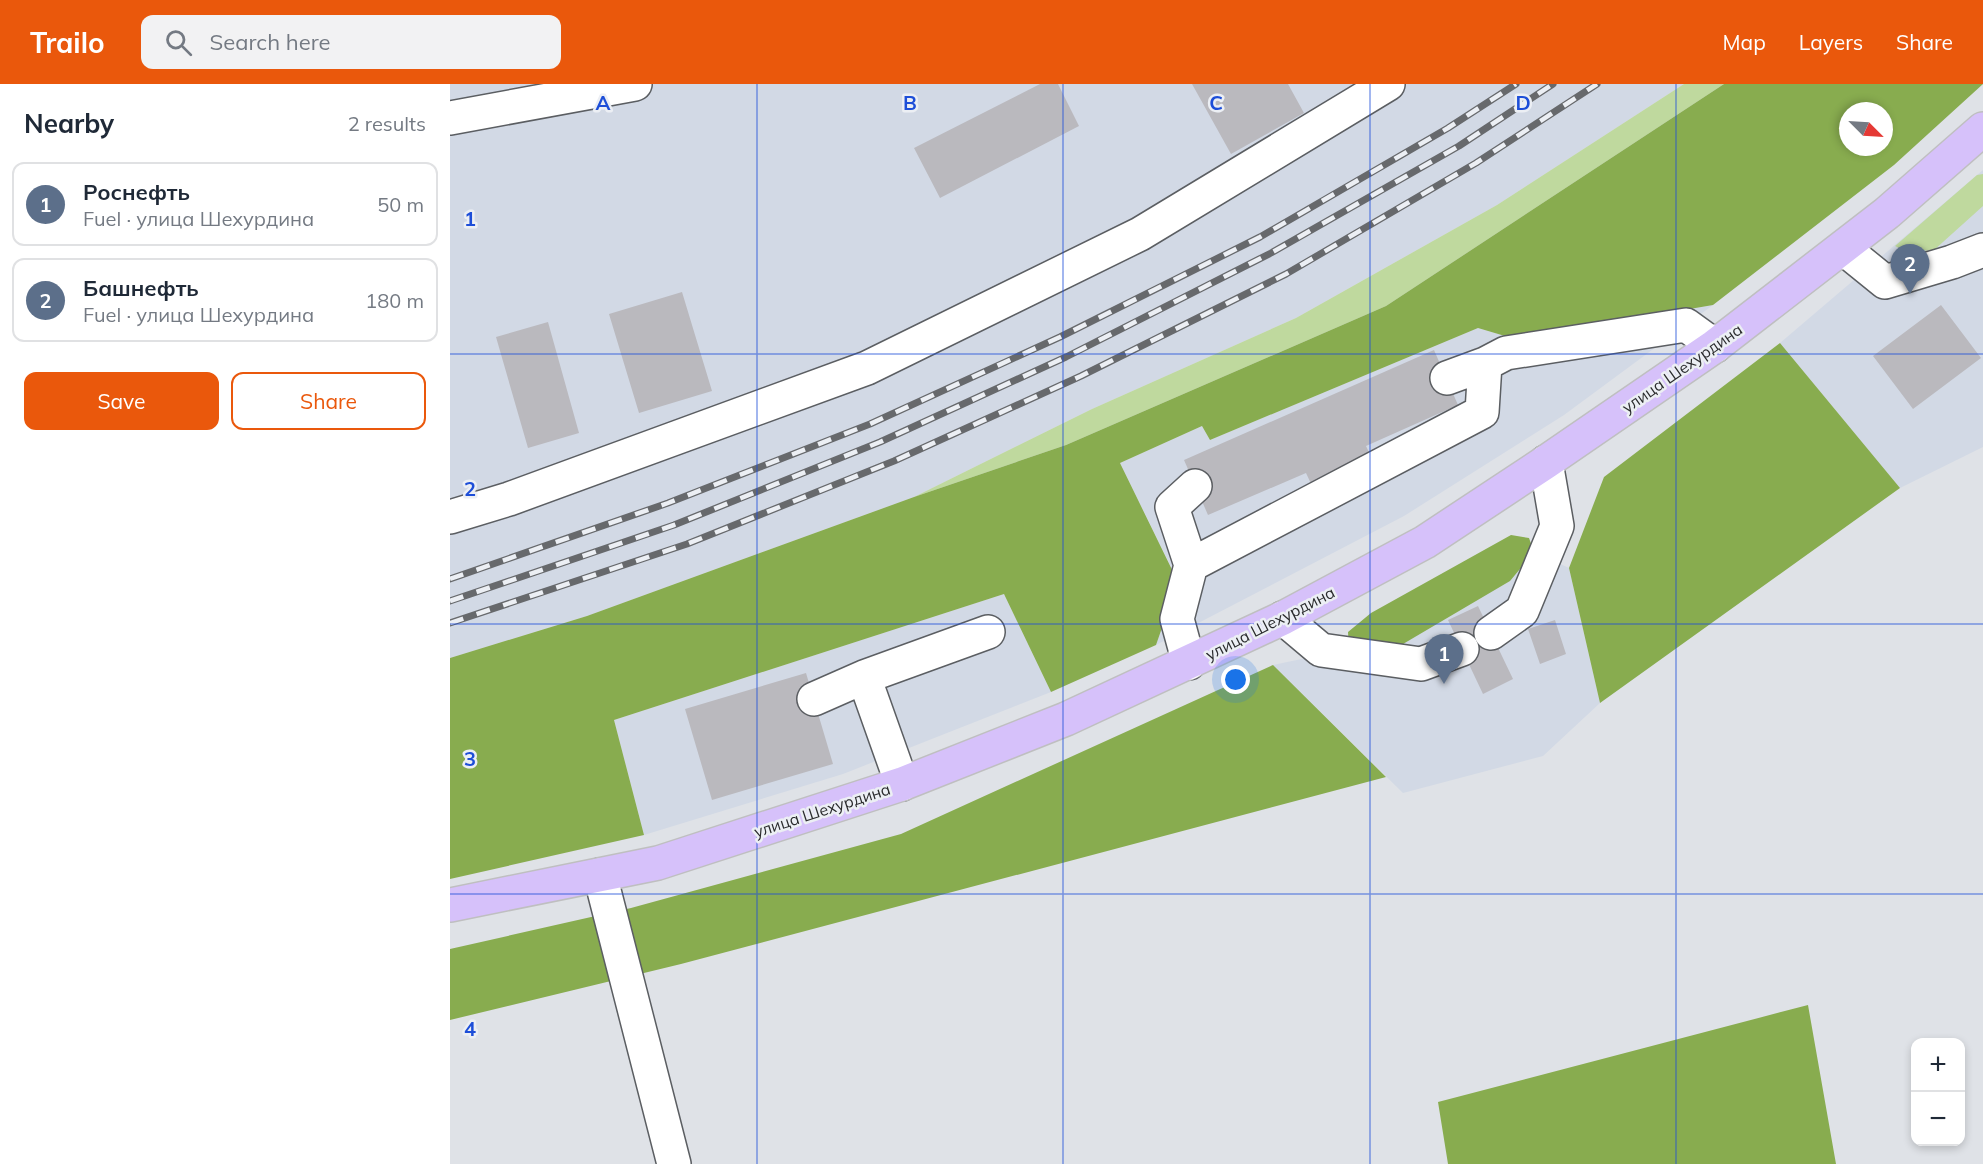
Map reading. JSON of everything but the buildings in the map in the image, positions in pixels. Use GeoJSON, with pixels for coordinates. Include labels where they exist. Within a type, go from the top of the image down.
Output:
{"type":"FeatureCollection","features":[{"type":"Feature","properties":{"kind":"main road","name":"улица Шехурдина"},"geometry":{"type":"LineString","coordinates":[[450,905],[658,863],[902,784],[1066,719],[1284,618],[1425,542],[1715,346],[1887,213],[1983,129]]}},
{"type":"Feature","properties":{"kind":"lane"},"geometry":{"type":"LineString","coordinates":[[450,118],[635,84]]}},
{"type":"Feature","properties":{"kind":"lane"},"geometry":{"type":"LineString","coordinates":[[450,517],[509,499],[867,368],[1140,234],[1388,84]]}},
{"type":"Feature","properties":{"kind":"lane"},"geometry":{"type":"LineString","coordinates":[[1843,248],[1885,282],[1983,250]]}},
{"type":"Feature","properties":{"kind":"lane"},"geometry":{"type":"LineString","coordinates":[[1447,378],[1485,364],[1506,353],[1686,325],[1715,346]]}},
{"type":"Feature","properties":{"kind":"lane"},"geometry":{"type":"LineString","coordinates":[[1191,565],[1482,412],[1485,364]]}},
{"type":"Feature","properties":{"kind":"lane"},"geometry":{"type":"LineString","coordinates":[[1491,633],[1522,611],[1557,526],[1546,462]]}},
{"type":"Feature","properties":{"kind":"lane"},"geometry":{"type":"LineString","coordinates":[[1189,663],[1177,619],[1191,565],[1172,507],[1196,486]]}},
{"type":"Feature","properties":{"kind":"lane"},"geometry":{"type":"LineString","coordinates":[[1284,618],[1321,650],[1421,664],[1462,649]]}},
{"type":"Feature","properties":{"kind":"lane"},"geometry":{"type":"LineString","coordinates":[[814,699],[864,677],[988,632]]}},
{"type":"Feature","properties":{"kind":"lane"},"geometry":{"type":"LineString","coordinates":[[864,677],[902,784]]}},
{"type":"Feature","properties":{"kind":"lane"},"geometry":{"type":"LineString","coordinates":[[600,875],[674,1164]]}},
{"type":"Feature","properties":{"kind":"shaded area"},"geometry":{"type":"Polygon","coordinates":[[[450,84],[1684,84],[1497,205],[1296,318],[1092,409],[914,497],[587,616],[450,658],[450,84]]]}},
{"type":"Feature","properties":{"kind":"shaded area"},"geometry":{"type":"Polygon","coordinates":[[[1983,170],[1983,447],[1900,488],[1780,343],[1983,170]]]}},
{"type":"Feature","properties":{"kind":"shaded area"},"geometry":{"type":"Polygon","coordinates":[[[1713,305],[1564,415],[1404,516],[1156,645],[1178,581],[1120,463],[1202,426],[1210,440],[1478,328],[1515,339],[1713,305]]]}},
{"type":"Feature","properties":{"kind":"shaded area"},"geometry":{"type":"Polygon","coordinates":[[[1534,552],[1569,568],[1600,703],[1543,756],[1403,793],[1273,665],[1349,649],[1534,552]]]}},
{"type":"Feature","properties":{"kind":"shaded area"},"geometry":{"type":"Polygon","coordinates":[[[1004,594],[1051,692],[843,774],[644,835],[614,720],[1004,594]]]}},
{"type":"Feature","properties":{"kind":"green space"},"geometry":{"type":"Polygon","coordinates":[[[1684,84],[1724,84],[1386,306],[1066,445],[914,497],[1092,409],[1296,318],[1497,205],[1684,84]]]}},
{"type":"Feature","properties":{"kind":"green space"},"geometry":{"type":"Polygon","coordinates":[[[1724,84],[1983,84],[1894,165],[1713,305],[1515,339],[1478,328],[1210,440],[1202,426],[1120,463],[1178,582],[1156,645],[1051,692],[1004,594],[614,720],[644,835],[450,879],[450,658],[587,616],[914,497],[1066,445],[1386,306],[1724,84]]]}},
{"type":"Feature","properties":{"kind":"green space"},"geometry":{"type":"Polygon","coordinates":[[[1983,174],[1983,206],[1933,251],[1901,249],[1895,246],[1977,175],[1983,174]]]}},
{"type":"Feature","properties":{"kind":"green space"},"geometry":{"type":"Polygon","coordinates":[[[1780,343],[1900,488],[1600,703],[1569,568],[1604,477],[1780,343]]]}},
{"type":"Feature","properties":{"kind":"green space"},"geometry":{"type":"Polygon","coordinates":[[[1511,535],[1529,538],[1534,552],[1510,581],[1403,644],[1369,658],[1349,649],[1348,632],[1371,613],[1511,535]]]}},
{"type":"Feature","properties":{"kind":"green space"},"geometry":{"type":"Polygon","coordinates":[[[1273,665],[1386,777],[681,964],[450,1020],[450,949],[631,908],[901,834],[1273,665]]]}},
{"type":"Feature","properties":{"kind":"green space"},"geometry":{"type":"Polygon","coordinates":[[[1808,1005],[1836,1164],[1448,1164],[1438,1102],[1808,1005]]]}},
{"type":"Feature","properties":{"kind":"railway"},"geometry":{"type":"LineString","coordinates":[[450,579],[668,503],[870,424],[1060,337],[1260,237],[1448,128],[1516,84]]}},
{"type":"Feature","properties":{"kind":"railway"},"geometry":{"type":"LineString","coordinates":[[450,601],[674,525],[880,442],[1066,357],[1271,253],[1459,146],[1553,84]]}},
{"type":"Feature","properties":{"kind":"railway"},"geometry":{"type":"LineString","coordinates":[[450,623],[687,544],[894,461],[1081,376],[1286,274],[1476,163],[1597,84]]}},
{"type":"Feature","properties":{"kind":"place","name":"Башнефть"},"geometry":{"type":"Point","coordinates":[1910,294]}},
{"type":"Feature","properties":{"kind":"place","name":"Роснефть"},"geometry":{"type":"Point","coordinates":[1444,684]}}]}
